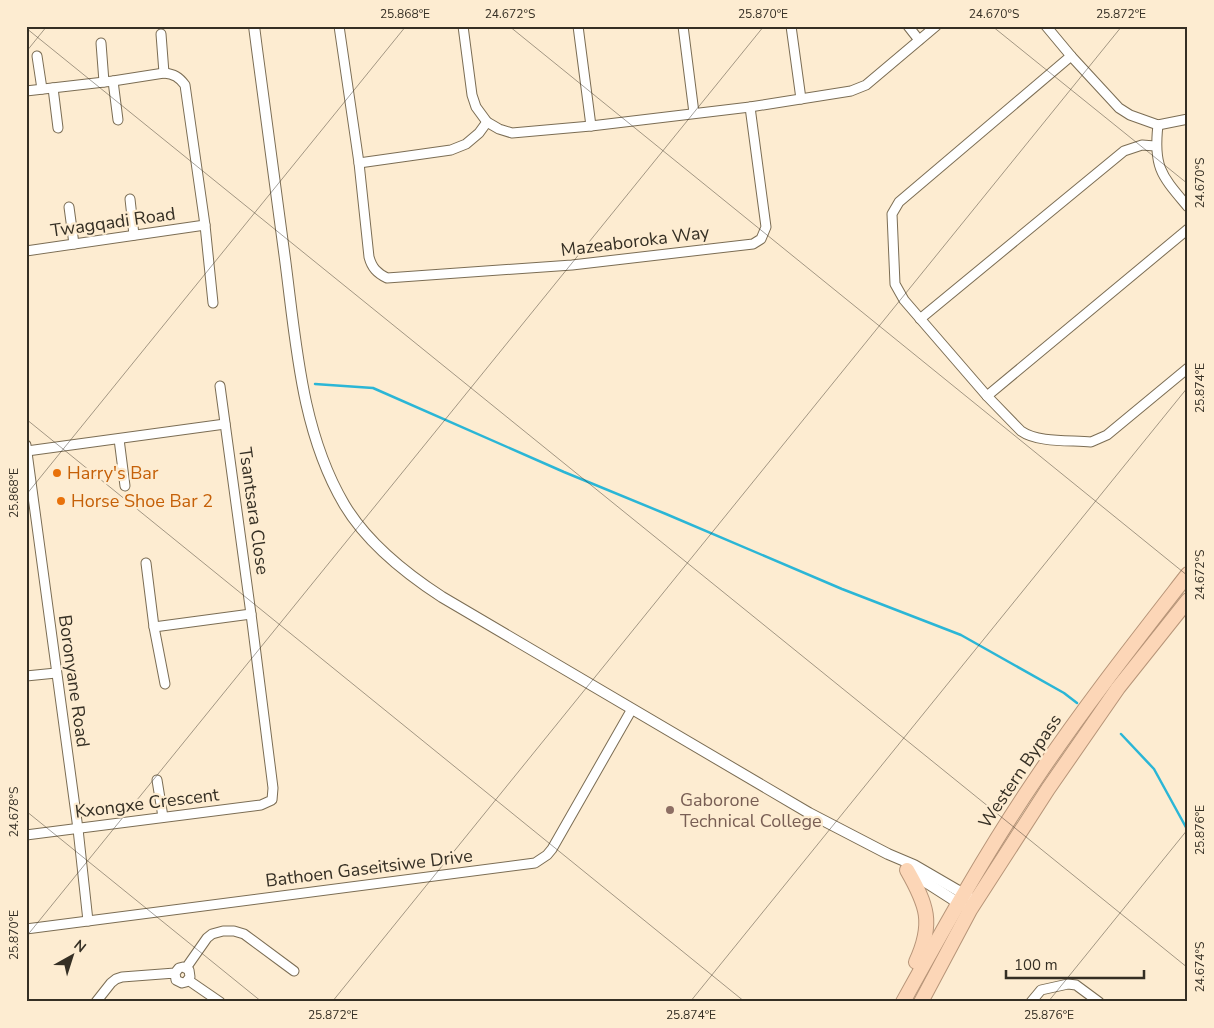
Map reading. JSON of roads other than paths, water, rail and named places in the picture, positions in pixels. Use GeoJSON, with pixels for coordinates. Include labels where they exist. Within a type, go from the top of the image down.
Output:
{"type":"FeatureCollection","features":[{"type":"Feature","properties":{"kind":"highway","name":"Western Bypass"},"geometry":{"type":"LineString","coordinates":[[903,1002],[966,902],[1036,779],[1106,678],[1188,574]]}},
{"type":"Feature","properties":{"kind":"highway","name":"Western Bypass"},"geometry":{"type":"LineString","coordinates":[[921,1002],[966,902],[1118,688],[1188,600]]}},
{"type":"Feature","properties":{"kind":"highway"},"geometry":{"type":"LineString","coordinates":[[899,1002],[922,949],[927,920],[925,906],[907,870]]}},
{"type":"Feature","properties":{"kind":"street"},"geometry":{"type":"LineString","coordinates":[[254,26],[305,404],[321,455],[335,489],[358,525],[405,572],[442,597],[809,813],[888,854],[914,864],[966,902]]}},
{"type":"Feature","properties":{"kind":"street"},"geometry":{"type":"LineString","coordinates":[[339,26],[359,164],[451,150],[466,144],[479,133],[487,122]]}},
{"type":"Feature","properties":{"kind":"street"},"geometry":{"type":"LineString","coordinates":[[463,26],[472,95],[476,107],[487,122],[499,129],[512,133],[591,126],[750,107],[851,91],[866,84],[936,26]]}},
{"type":"Feature","properties":{"kind":"street"},"geometry":{"type":"LineString","coordinates":[[578,26],[591,126]]}},
{"type":"Feature","properties":{"kind":"street"},"geometry":{"type":"LineString","coordinates":[[683,26],[694,113]]}},
{"type":"Feature","properties":{"kind":"street"},"geometry":{"type":"LineString","coordinates":[[791,26],[801,99]]}},
{"type":"Feature","properties":{"kind":"street"},"geometry":{"type":"LineString","coordinates":[[908,26],[919,40]]}},
{"type":"Feature","properties":{"kind":"street"},"geometry":{"type":"LineString","coordinates":[[1046,26],[1119,108],[1130,115],[1158,125],[1188,119]]}},
{"type":"Feature","properties":{"kind":"street"},"geometry":{"type":"LineString","coordinates":[[161,34],[164,73]]}},
{"type":"Feature","properties":{"kind":"street"},"geometry":{"type":"LineString","coordinates":[[101,44],[118,120]]}},
{"type":"Feature","properties":{"kind":"street"},"geometry":{"type":"LineString","coordinates":[[37,56],[42,89]]}},
{"type":"Feature","properties":{"kind":"street"},"geometry":{"type":"LineString","coordinates":[[1071,56],[894,208],[892,214],[895,284],[904,300],[987,396],[1027,435],[1039,438],[1091,442],[1107,435],[1188,368]]}},
{"type":"Feature","properties":{"kind":"street"},"geometry":{"type":"LineString","coordinates":[[26,91],[164,73],[177,76],[185,85],[205,226],[213,303]]}},
{"type":"Feature","properties":{"kind":"street"},"geometry":{"type":"LineString","coordinates":[[53,88],[58,128]]}},
{"type":"Feature","properties":{"kind":"street","name":"Mazeaboroka Way"},"geometry":{"type":"LineString","coordinates":[[359,164],[369,257],[372,267],[379,274],[387,278],[572,265],[753,244],[761,239],[766,227],[750,107]]}},
{"type":"Feature","properties":{"kind":"street"},"geometry":{"type":"LineString","coordinates":[[1158,125],[1156,158],[1166,180],[1188,207]]}},
{"type":"Feature","properties":{"kind":"street"},"geometry":{"type":"LineString","coordinates":[[920,319],[1124,151],[1142,145],[1156,146]]}},
{"type":"Feature","properties":{"kind":"street"},"geometry":{"type":"LineString","coordinates":[[130,199],[134,235]]}},
{"type":"Feature","properties":{"kind":"street"},"geometry":{"type":"LineString","coordinates":[[69,207],[74,244]]}},
{"type":"Feature","properties":{"kind":"street","name":"Twagqadi Road"},"geometry":{"type":"LineString","coordinates":[[26,251],[205,226]]}},
{"type":"Feature","properties":{"kind":"street"},"geometry":{"type":"LineString","coordinates":[[987,396],[1188,229]]}},
{"type":"Feature","properties":{"kind":"street","name":"Tsantsara Close"},"geometry":{"type":"LineString","coordinates":[[220,386],[273,788],[272,800]]}},
{"type":"Feature","properties":{"kind":"street"},"geometry":{"type":"LineString","coordinates":[[27,448],[119,439],[225,424]]}},
{"type":"Feature","properties":{"kind":"street"},"geometry":{"type":"LineString","coordinates":[[119,439],[125,486]]}},
{"type":"Feature","properties":{"kind":"street","name":"Boronyane Road"},"geometry":{"type":"LineString","coordinates":[[27,448],[31,517],[56,673],[78,829],[88,921]]}},
{"type":"Feature","properties":{"kind":"street"},"geometry":{"type":"LineString","coordinates":[[146,563],[154,627],[164,684]]}},
{"type":"Feature","properties":{"kind":"street"},"geometry":{"type":"LineString","coordinates":[[154,627],[251,614]]}},
{"type":"Feature","properties":{"kind":"street"},"geometry":{"type":"LineString","coordinates":[[26,676],[56,673]]}},
{"type":"Feature","properties":{"kind":"street","name":"Bathoen Gaseitsiwe Drive"},"geometry":{"type":"LineString","coordinates":[[26,929],[535,863],[552,849],[632,709]]}},
{"type":"Feature","properties":{"kind":"street"},"geometry":{"type":"LineString","coordinates":[[157,780],[163,817]]}},
{"type":"Feature","properties":{"kind":"street","name":"Kxongxe Crescent"},"geometry":{"type":"LineString","coordinates":[[26,835],[261,805],[272,800]]}},
{"type":"Feature","properties":{"kind":"street"},"geometry":{"type":"LineString","coordinates":[[888,854],[907,870],[966,902]]}},
{"type":"Feature","properties":{"kind":"street"},"geometry":{"type":"LineString","coordinates":[[186,968],[207,938],[212,934],[234,931],[244,934],[294,971]]}},
{"type":"Feature","properties":{"kind":"street"},"geometry":{"type":"LineString","coordinates":[[96,1002],[116,979],[175,973],[179,968],[186,968]]}},
{"type":"Feature","properties":{"kind":"street"},"geometry":{"type":"LineString","coordinates":[[175,973],[175,977],[182,983],[188,980],[190,974],[186,968]]}},
{"type":"Feature","properties":{"kind":"street"},"geometry":{"type":"LineString","coordinates":[[188,980],[220,1002]]}},
{"type":"Feature","properties":{"kind":"street"},"geometry":{"type":"LineString","coordinates":[[1031,1002],[1041,990],[1068,984],[1076,985],[1099,1002]]}},
{"type":"Feature","properties":{"kind":"waterway"},"geometry":{"type":"LineString","coordinates":[[315,384],[373,388],[564,472],[842,589],[961,635],[1064,693],[1077,703]]}},
{"type":"Feature","properties":{"kind":"waterway"},"geometry":{"type":"LineString","coordinates":[[1121,734],[1154,769],[1188,831]]}},
{"type":"Feature","properties":{"kind":"place","name":"Harry's Bar"},"geometry":{"type":"Point","coordinates":[57,473]}},
{"type":"Feature","properties":{"kind":"place","name":"Horse Shoe Bar 2"},"geometry":{"type":"Point","coordinates":[61,501]}},
{"type":"Feature","properties":{"kind":"place","name":"Gaborone Technical College"},"geometry":{"type":"Point","coordinates":[670,810]}}]}
